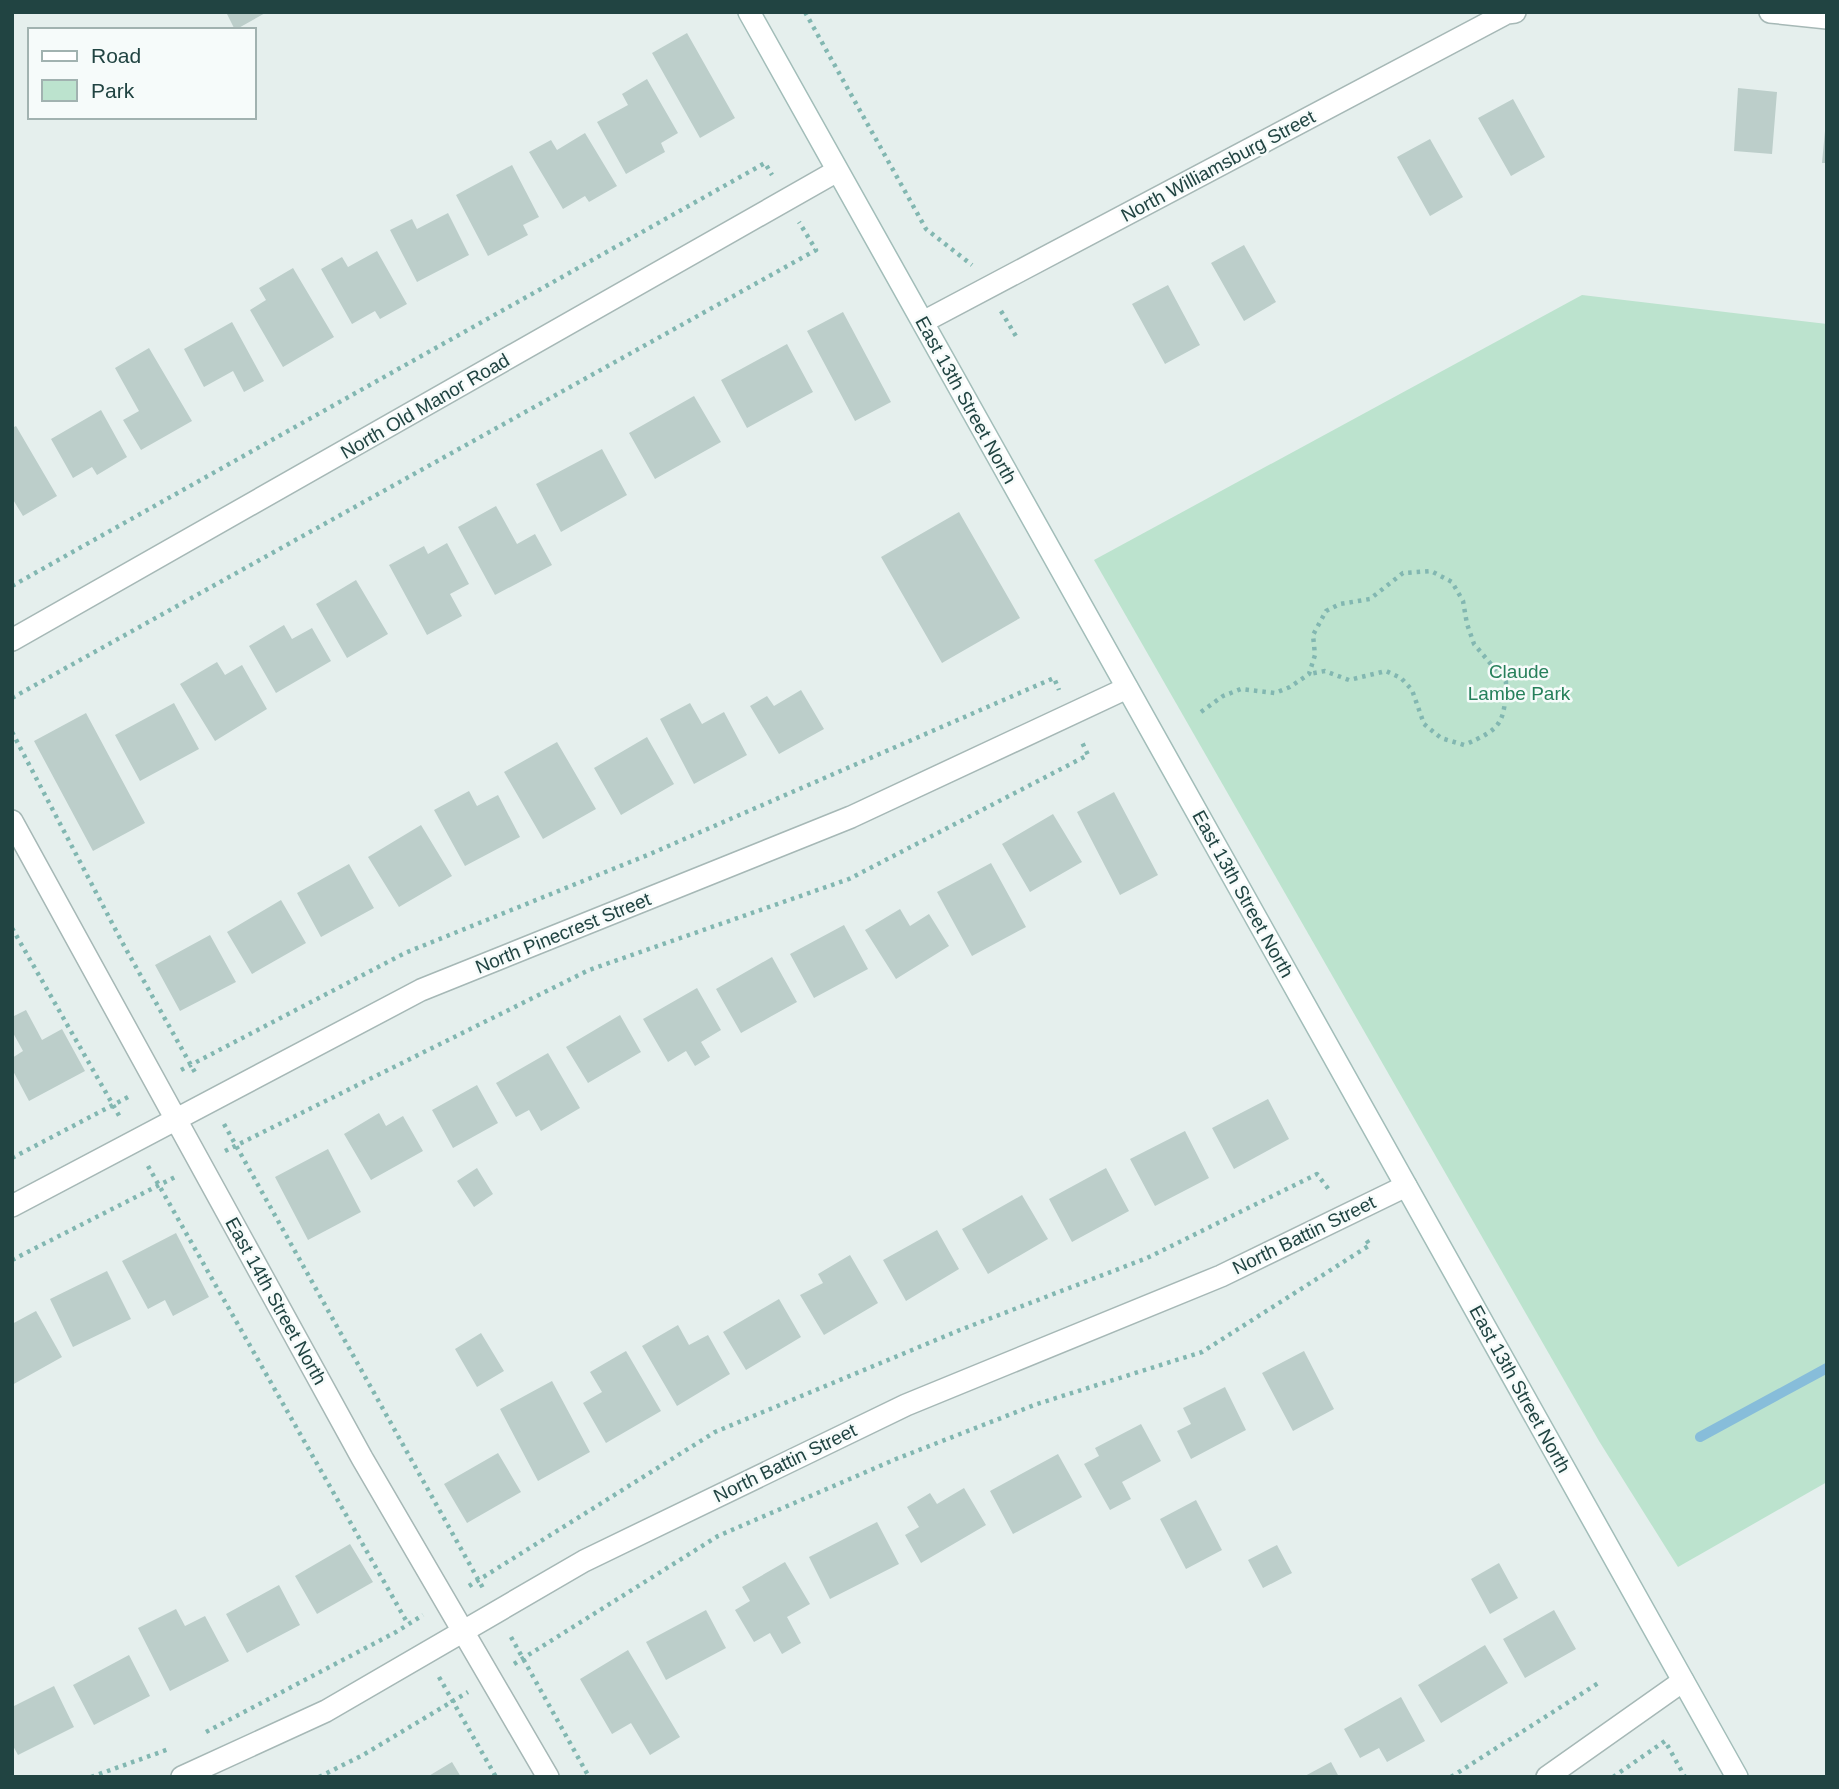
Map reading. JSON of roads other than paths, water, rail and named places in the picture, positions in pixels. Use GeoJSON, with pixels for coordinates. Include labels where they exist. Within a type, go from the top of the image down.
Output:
{"type":"FeatureCollection","features":[{"type":"Feature","properties":{"kind":"street","name":"East 13th Street North"},"geometry":{"type":"LineString","coordinates":[[749,12],[1737,1777]]}},
{"type":"Feature","properties":{"kind":"street","name":"North Williamsburg Street"},"geometry":{"type":"LineString","coordinates":[[923,322],[1507,13],[1515,12]]}},
{"type":"Feature","properties":{"kind":"street"},"geometry":{"type":"LineString","coordinates":[[1770,12],[1827,18]]}},
{"type":"Feature","properties":{"kind":"street","name":"North Old Manor Road"},"geometry":{"type":"LineString","coordinates":[[12,640],[837,170]]}},
{"type":"Feature","properties":{"kind":"street","name":"North Pinecrest Street"},"geometry":{"type":"LineString","coordinates":[[12,1206],[421,990],[851,817],[1127,688]]}},
{"type":"Feature","properties":{"kind":"street","name":"East 14th Street North"},"geometry":{"type":"LineString","coordinates":[[12,821],[362,1458],[548,1777]]}},
{"type":"Feature","properties":{"kind":"street","name":"North Battin Street"},"geometry":{"type":"LineString","coordinates":[[182,1777],[326,1711],[584,1561],[906,1405],[1222,1276],[1406,1186]]}},
{"type":"Feature","properties":{"kind":"street"},"geometry":{"type":"LineString","coordinates":[[1547,1777],[1683,1681]]}},
{"type":"Feature","properties":{"kind":"waterway"},"geometry":{"type":"LineString","coordinates":[[1700,1437],[1827,1368]]}},
{"type":"Feature","properties":{"kind":"park label","name":"Claude Lambe Park"},"geometry":{"type":"Point","coordinates":[1519,682]}}]}
